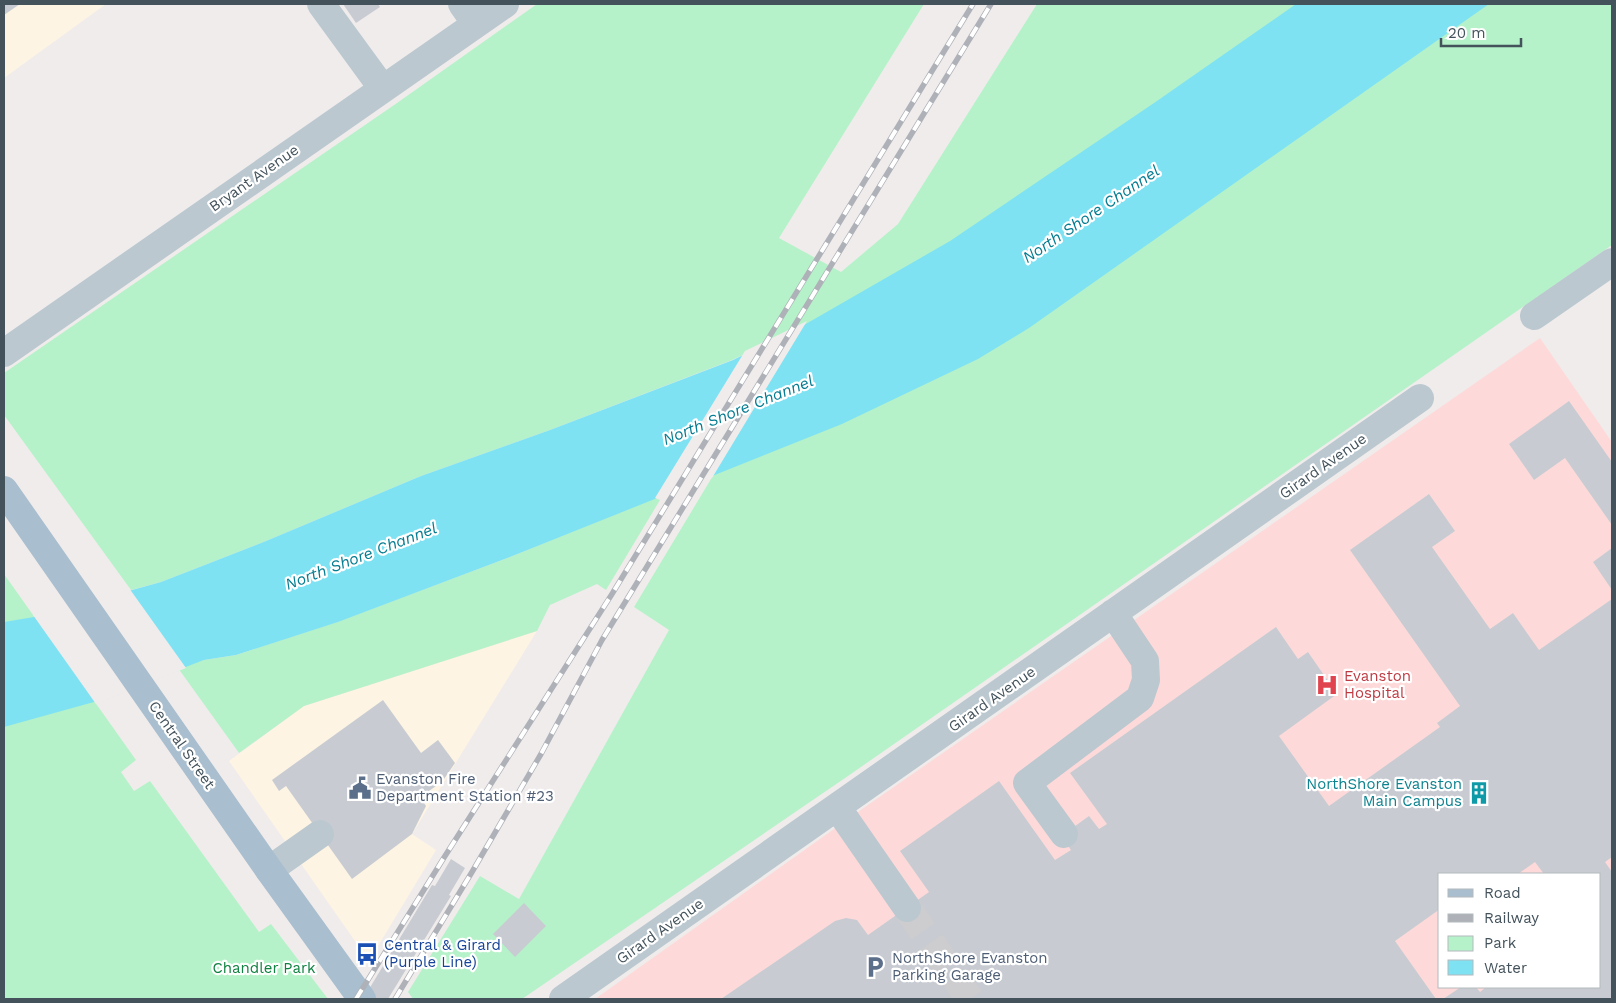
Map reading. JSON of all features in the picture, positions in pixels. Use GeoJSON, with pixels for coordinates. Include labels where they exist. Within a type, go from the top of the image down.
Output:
{"type":"FeatureCollection","features":[{"type":"Feature","properties":{"kind":"main road","name":"Central Street"},"geometry":{"type":"LineString","coordinates":[[4,490],[269,870],[362,999]]}},
{"type":"Feature","properties":{"kind":"street"},"geometry":{"type":"LineString","coordinates":[[321,4],[383,89]]}},
{"type":"Feature","properties":{"kind":"street","name":"Bryant Avenue"},"geometry":{"type":"LineString","coordinates":[[4,353],[383,89],[469,14],[505,4]]}},
{"type":"Feature","properties":{"kind":"street"},"geometry":{"type":"LineString","coordinates":[[1534,316],[1612,262]]}},
{"type":"Feature","properties":{"kind":"street","name":"Girard Avenue"},"geometry":{"type":"LineString","coordinates":[[563,999],[1420,398]]}},
{"type":"Feature","properties":{"kind":"street"},"geometry":{"type":"LineString","coordinates":[[1064,834],[1027,783],[1140,698],[1146,680],[1145,662],[1114,613]]}},
{"type":"Feature","properties":{"kind":"street"},"geometry":{"type":"LineString","coordinates":[[837,807],[907,908]]}},
{"type":"Feature","properties":{"kind":"street"},"geometry":{"type":"LineString","coordinates":[[269,870],[320,834]]}},
{"type":"Feature","properties":{"kind":"shaded area"},"geometry":{"type":"Polygon","coordinates":[[[4,4],[106,4],[4,78],[4,4]]]}},
{"type":"Feature","properties":{"kind":"shaded area","name":"Evanston Hospital"},"geometry":{"type":"Polygon","coordinates":[[[1540,338],[1612,442],[1612,999],[595,999],[855,814],[1540,338]]]}},
{"type":"Feature","properties":{"kind":"shaded area"},"geometry":{"type":"Polygon","coordinates":[[[537,631],[412,834],[436,850],[369,961],[229,761],[304,706],[537,631]]]}},
{"type":"Feature","properties":{"kind":"green space"},"geometry":{"type":"Polygon","coordinates":[[[537,4],[924,4],[779,238],[841,272],[898,224],[1037,4],[1612,4],[1612,245],[848,776],[522,999],[413,999],[408,992],[480,876],[519,899],[669,630],[634,607],[803,326],[732,360],[550,430],[421,476],[266,541],[161,582],[131,590],[4,415],[4,373],[397,103],[537,4]]]}},
{"type":"Feature","properties":{"kind":"green space"},"geometry":{"type":"Polygon","coordinates":[[[655,498],[660,500],[606,590],[597,584],[550,605],[537,631],[304,706],[239,753],[178,668],[204,660],[236,655],[337,622],[510,557],[655,498]]]}},
{"type":"Feature","properties":{"kind":"green space","name":"Chandler Park"},"geometry":{"type":"Polygon","coordinates":[[[4,574],[136,760],[121,772],[134,791],[150,781],[259,932],[271,924],[328,999],[4,999],[4,574]]]}},
{"type":"Feature","properties":{"kind":"water","name":"North Shore Channel"},"geometry":{"type":"Polygon","coordinates":[[[1296,4],[1489,4],[1029,328],[978,359],[842,424],[510,557],[338,622],[236,655],[204,660],[94,702],[4,727],[4,622],[34,617],[161,582],[266,541],[421,476],[550,430],[733,360],[804,325],[950,241],[1296,4]]]}},
{"type":"Feature","properties":{"kind":"pier"},"geometry":{"type":"Polygon","coordinates":[[[807,321],[712,478],[658,499],[655,498],[745,351],[807,321]]]}},
{"type":"Feature","properties":{"kind":"pier"},"geometry":{"type":"Polygon","coordinates":[[[129,588],[186,668],[96,704],[33,615],[129,588]]]}},
{"type":"Feature","properties":{"kind":"building"},"geometry":{"type":"Polygon","coordinates":[[[4,4],[20,4],[4,15],[4,4]]]}},
{"type":"Feature","properties":{"kind":"building"},"geometry":{"type":"Polygon","coordinates":[[[343,4],[378,4],[380,7],[356,23],[343,4]]]}},
{"type":"Feature","properties":{"kind":"building"},"geometry":{"type":"Polygon","coordinates":[[[1569,401],[1612,462],[1612,525],[1565,458],[1534,480],[1509,444],[1569,401]]]}},
{"type":"Feature","properties":{"kind":"building","name":"NorthShore Evanston Main Campus"},"geometry":{"type":"Polygon","coordinates":[[[1429,494],[1455,531],[1432,547],[1490,629],[1513,613],[1539,650],[1612,599],[1612,857],[1605,862],[1612,872],[1612,997],[1608,999],[1443,999],[1460,988],[1477,988],[1480,992],[1485,988],[1601,988],[1601,873],[1543,873],[1535,862],[1519,873],[1438,873],[1438,910],[1395,941],[1436,999],[721,999],[835,921],[846,918],[857,920],[868,935],[929,892],[900,851],[999,781],[1055,860],[1071,850],[1061,836],[1089,816],[1099,829],[1107,824],[1070,773],[1276,627],[1298,659],[1308,652],[1337,694],[1279,736],[1329,806],[1440,727],[1437,723],[1460,706],[1350,550],[1429,494]]]}},
{"type":"Feature","properties":{"kind":"building"},"geometry":{"type":"Polygon","coordinates":[[[1612,548],[1612,590],[1593,562],[1612,548]]]}},
{"type":"Feature","properties":{"kind":"building","name":"Evanston Fire Department Station #23"},"geometry":{"type":"Polygon","coordinates":[[[383,700],[421,753],[438,740],[455,763],[442,782],[420,797],[426,806],[412,834],[352,879],[286,786],[279,791],[272,780],[383,700]]]}},
{"type":"Feature","properties":{"kind":"building"},"geometry":{"type":"Polygon","coordinates":[[[451,859],[465,868],[449,895],[451,896],[388,999],[363,999],[432,885],[435,886],[451,859]]]}},
{"type":"Feature","properties":{"kind":"building"},"geometry":{"type":"Polygon","coordinates":[[[524,903],[546,926],[515,957],[493,934],[524,903]]]}},
{"type":"Feature","properties":{"kind":"tunnel"},"geometry":{"type":"LineString","coordinates":[[907,908],[970,999]]}},
{"type":"Feature","properties":{"kind":"railway"},"geometry":{"type":"LineString","coordinates":[[356,999],[612,594],[973,4]]}},
{"type":"Feature","properties":{"kind":"railway"},"geometry":{"type":"LineString","coordinates":[[395,999],[541,754],[602,640],[991,4]]}},
{"type":"Feature","properties":{"kind":"place","name":"Evanston Hospital"},"geometry":{"type":"Point","coordinates":[1327,685]}},
{"type":"Feature","properties":{"kind":"place","name":"Evanston Fire Department Station #23"},"geometry":{"type":"Point","coordinates":[360,788]}},
{"type":"Feature","properties":{"kind":"place","name":"NorthShore Evanston Main Campus"},"geometry":{"type":"Point","coordinates":[1479,793]}},
{"type":"Feature","properties":{"kind":"place","name":"Central & Girard (Purple Line)"},"geometry":{"type":"Point","coordinates":[367,954]}},
{"type":"Feature","properties":{"kind":"place","name":"NorthShore Evanston Parking Garage"},"geometry":{"type":"Point","coordinates":[875,967]}}]}
